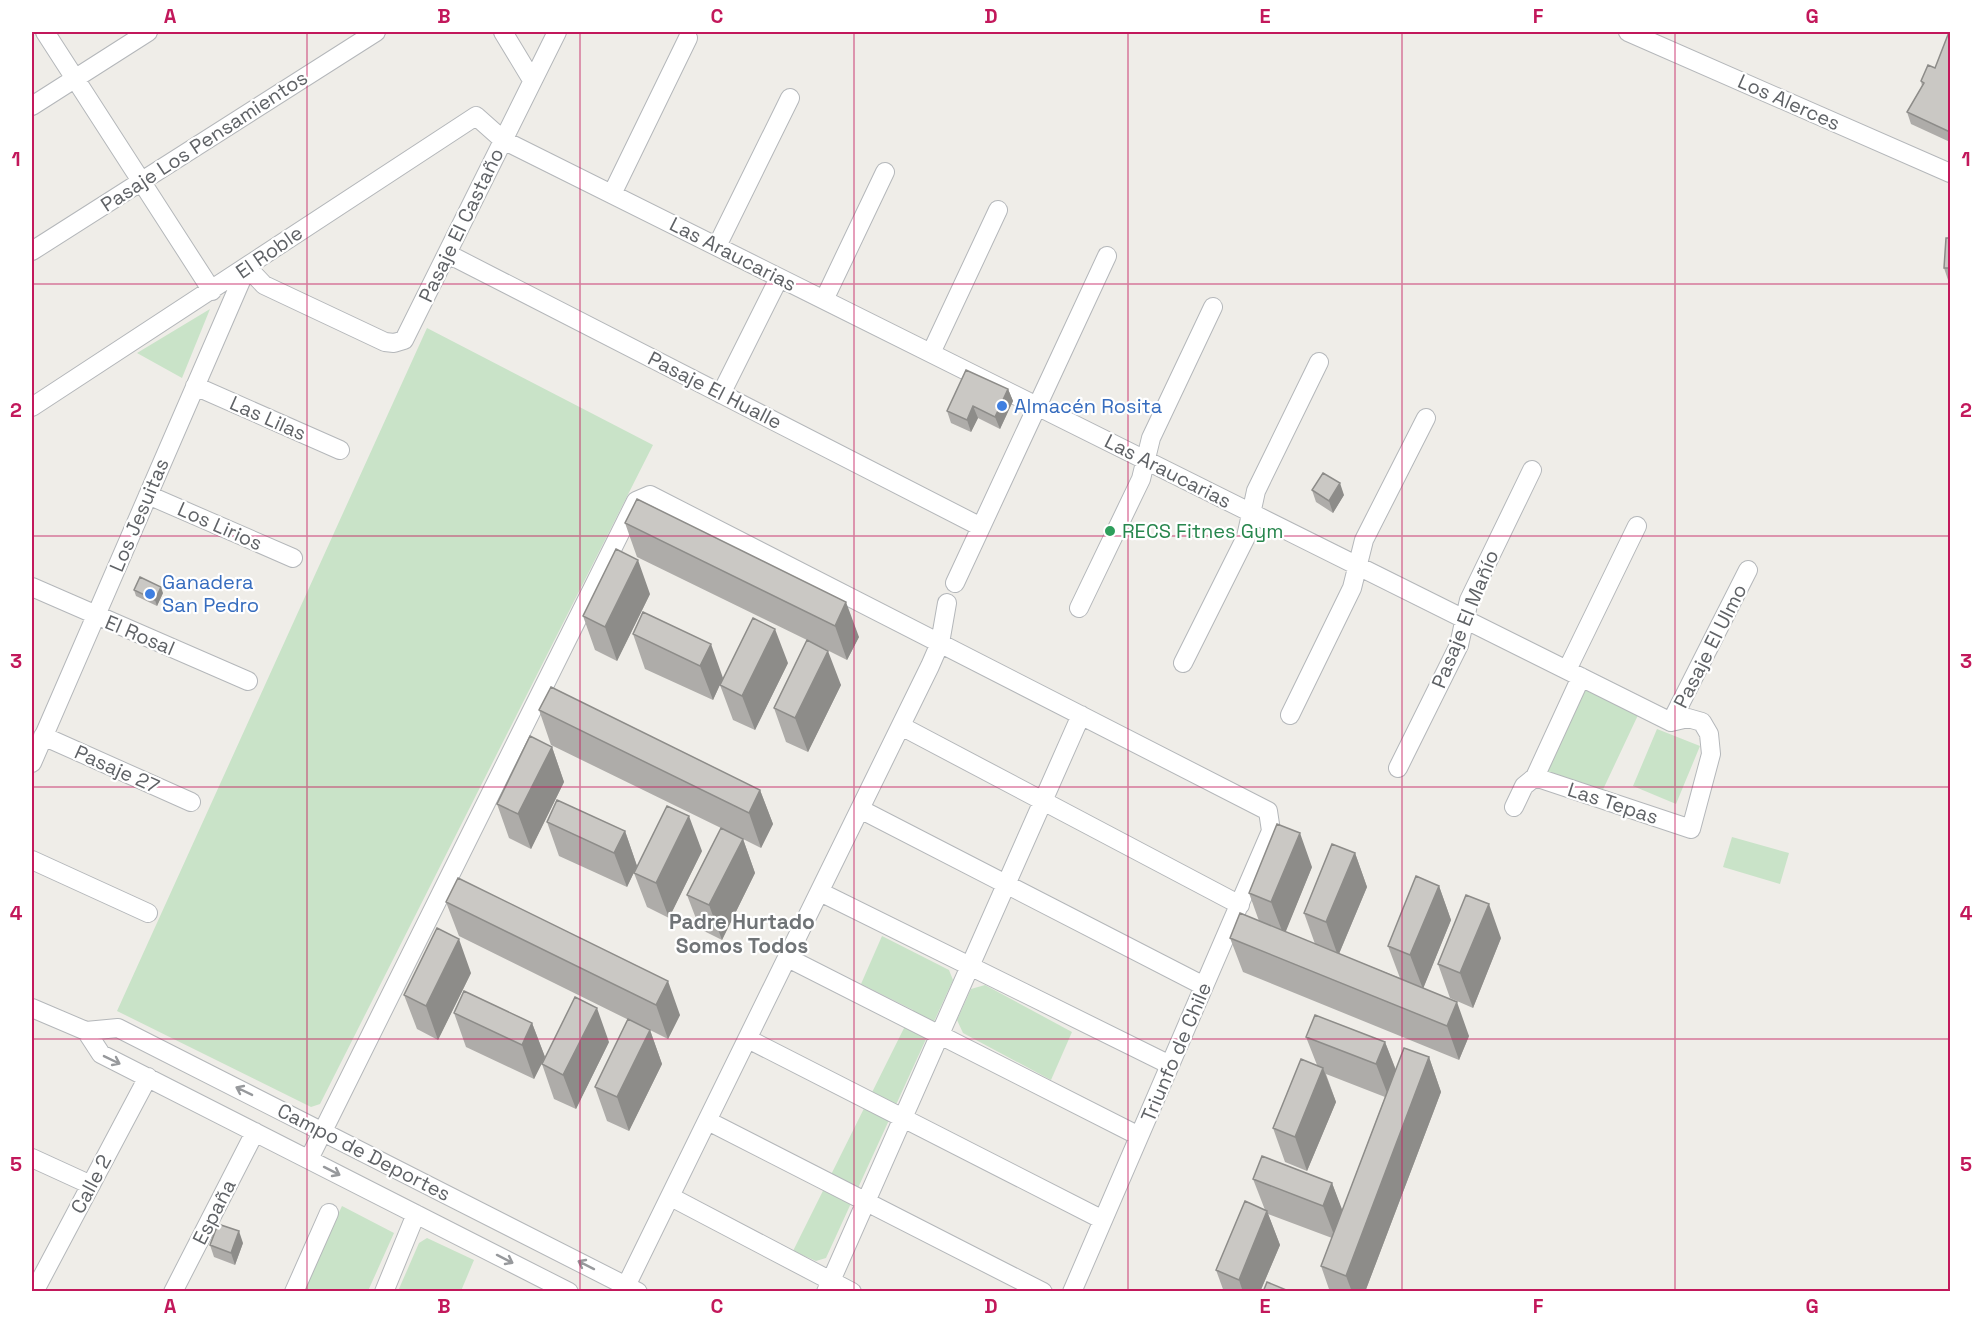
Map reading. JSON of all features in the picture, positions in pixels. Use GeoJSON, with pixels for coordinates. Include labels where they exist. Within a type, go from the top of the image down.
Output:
{"type":"FeatureCollection","features":[{"type":"Feature","properties":{"kind":"street"},"geometry":{"type":"LineString","coordinates":[[45,32],[212,291]]}},
{"type":"Feature","properties":{"kind":"street"},"geometry":{"type":"LineString","coordinates":[[32,106],[148,32]]}},
{"type":"Feature","properties":{"kind":"street","name":"Pasaje Los Pensamientos"},"geometry":{"type":"LineString","coordinates":[[32,251],[376,32]]}},
{"type":"Feature","properties":{"kind":"street"},"geometry":{"type":"LineString","coordinates":[[503,32],[532,80]]}},
{"type":"Feature","properties":{"kind":"street","name":"Pasaje El Castaño"},"geometry":{"type":"LineString","coordinates":[[246,267],[264,285],[385,342],[404,340],[557,32]]}},
{"type":"Feature","properties":{"kind":"street","name":"Los Alerces"},"geometry":{"type":"LineString","coordinates":[[1628,32],[1950,173]]}},
{"type":"Feature","properties":{"kind":"street"},"geometry":{"type":"LineString","coordinates":[[612,194],[688,38]]}},
{"type":"Feature","properties":{"kind":"street"},"geometry":{"type":"LineString","coordinates":[[717,246],[790,98]]}},
{"type":"Feature","properties":{"kind":"street","name":"El Roble"},"geometry":{"type":"LineString","coordinates":[[32,407],[476,116],[502,140]]}},
{"type":"Feature","properties":{"kind":"street","name":"Las Araucarias"},"geometry":{"type":"LineString","coordinates":[[502,140],[1671,722]]}},
{"type":"Feature","properties":{"kind":"street"},"geometry":{"type":"LineString","coordinates":[[824,300],[885,172]]}},
{"type":"Feature","properties":{"kind":"street"},"geometry":{"type":"LineString","coordinates":[[931,353],[998,210]]}},
{"type":"Feature","properties":{"kind":"street","name":"Pasaje El Hualle"},"geometry":{"type":"LineString","coordinates":[[448,254],[981,527]]}},
{"type":"Feature","properties":{"kind":"street"},"geometry":{"type":"LineString","coordinates":[[956,583],[1039,407],[1042,392],[1107,256]]}},
{"type":"Feature","properties":{"kind":"street","name":"Los Jesuitas"},"geometry":{"type":"LineString","coordinates":[[32,763],[246,267]]}},
{"type":"Feature","properties":{"kind":"street"},"geometry":{"type":"LineString","coordinates":[[721,394],[779,278]]}},
{"type":"Feature","properties":{"kind":"street"},"geometry":{"type":"LineString","coordinates":[[1079,608],[1141,479],[1151,438],[1213,307]]}},
{"type":"Feature","properties":{"kind":"street"},"geometry":{"type":"LineString","coordinates":[[1183,663],[1246,537],[1256,491],[1319,362]]}},
{"type":"Feature","properties":{"kind":"street","name":"Las Lilas"},"geometry":{"type":"LineString","coordinates":[[195,386],[340,450]]}},
{"type":"Feature","properties":{"kind":"street"},"geometry":{"type":"LineString","coordinates":[[1290,715],[1352,588],[1364,540],[1426,418]]}},
{"type":"Feature","properties":{"kind":"street","name":"Pasaje El Mañío"},"geometry":{"type":"LineString","coordinates":[[1398,768],[1459,645],[1469,600],[1532,470]]}},
{"type":"Feature","properties":{"kind":"street","name":"Los Lirios"},"geometry":{"type":"LineString","coordinates":[[148,495],[292,558]]}},
{"type":"Feature","properties":{"kind":"street"},"geometry":{"type":"LineString","coordinates":[[309,1159],[636,501],[650,495],[1081,715],[829,1286]]}},
{"type":"Feature","properties":{"kind":"street"},"geometry":{"type":"LineString","coordinates":[[1514,807],[1524,786],[1535,777],[1574,674],[1637,526]]}},
{"type":"Feature","properties":{"kind":"street","name":"Pasaje El Ulmo"},"geometry":{"type":"LineString","coordinates":[[1671,722],[1748,570]]}},
{"type":"Feature","properties":{"kind":"street","name":"El Rosal"},"geometry":{"type":"LineString","coordinates":[[32,587],[249,681]]}},
{"type":"Feature","properties":{"kind":"street"},"geometry":{"type":"LineString","coordinates":[[632,1288],[671,1197],[940,643],[947,603]]}},
{"type":"Feature","properties":{"kind":"street","name":"Triunfo de Chile"},"geometry":{"type":"LineString","coordinates":[[1072,1292],[1272,831],[1268,811],[1081,715]]}},
{"type":"Feature","properties":{"kind":"street","name":"Las Tepas"},"geometry":{"type":"LineString","coordinates":[[1535,777],[1691,829],[1712,743],[1702,722],[1688,718],[1671,722]]}},
{"type":"Feature","properties":{"kind":"street"},"geometry":{"type":"LineString","coordinates":[[901,726],[1240,905]]}},
{"type":"Feature","properties":{"kind":"street","name":"Pasaje 27"},"geometry":{"type":"LineString","coordinates":[[43,736],[192,802]]}},
{"type":"Feature","properties":{"kind":"street"},"geometry":{"type":"LineString","coordinates":[[860,809],[1204,986]]}},
{"type":"Feature","properties":{"kind":"street"},"geometry":{"type":"LineString","coordinates":[[32,860],[148,913]]}},
{"type":"Feature","properties":{"kind":"street"},"geometry":{"type":"LineString","coordinates":[[820,892],[1170,1065]]}},
{"type":"Feature","properties":{"kind":"street"},"geometry":{"type":"LineString","coordinates":[[788,958],[1139,1136]]}},
{"type":"Feature","properties":{"kind":"street","name":"Campo de Deportes"},"geometry":{"type":"LineString","coordinates":[[32,1008],[86,1031],[118,1028],[632,1288]]}},
{"type":"Feature","properties":{"kind":"street","name":"Campo de Deportes"},"geometry":{"type":"LineString","coordinates":[[86,1031],[101,1054],[416,1214],[534,1284],[569,1292]]}},
{"type":"Feature","properties":{"kind":"street"},"geometry":{"type":"LineString","coordinates":[[748,1040],[1103,1220]]}},
{"type":"Feature","properties":{"kind":"street","name":"Calle 2"},"geometry":{"type":"LineString","coordinates":[[34,1292],[148,1077]]}},
{"type":"Feature","properties":{"kind":"street"},"geometry":{"type":"LineString","coordinates":[[708,1121],[1042,1292]]}},
{"type":"Feature","properties":{"kind":"street","name":"España"},"geometry":{"type":"LineString","coordinates":[[173,1292],[255,1132]]}},
{"type":"Feature","properties":{"kind":"street"},"geometry":{"type":"LineString","coordinates":[[32,1158],[91,1185]]}},
{"type":"Feature","properties":{"kind":"street"},"geometry":{"type":"LineString","coordinates":[[671,1197],[829,1286],[852,1292]]}},
{"type":"Feature","properties":{"kind":"street"},"geometry":{"type":"LineString","coordinates":[[294,1292],[329,1213]]}},
{"type":"Feature","properties":{"kind":"street"},"geometry":{"type":"LineString","coordinates":[[384,1292],[416,1214]]}},
{"type":"Feature","properties":{"kind":"green space"},"geometry":{"type":"Polygon","coordinates":[[[210,309],[182,378],[137,353],[210,309]]]}},
{"type":"Feature","properties":{"kind":"green space"},"geometry":{"type":"Polygon","coordinates":[[[427,328],[653,445],[320,1104],[311,1107],[117,1011],[427,328]]]}},
{"type":"Feature","properties":{"kind":"green space"},"geometry":{"type":"Polygon","coordinates":[[[1586,689],[1639,713],[1599,798],[1546,773],[1586,689]]]}},
{"type":"Feature","properties":{"kind":"green space"},"geometry":{"type":"Polygon","coordinates":[[[1657,729],[1700,746],[1676,804],[1633,786],[1657,729]]]}},
{"type":"Feature","properties":{"kind":"green space"},"geometry":{"type":"Polygon","coordinates":[[[1732,837],[1789,853],[1780,884],[1723,867],[1732,837]]]}},
{"type":"Feature","properties":{"kind":"green space"},"geometry":{"type":"Polygon","coordinates":[[[882,936],[949,970],[953,980],[826,1258],[816,1261],[793,1251],[913,1010],[861,984],[882,936]]]}},
{"type":"Feature","properties":{"kind":"green space"},"geometry":{"type":"Polygon","coordinates":[[[985,985],[1072,1032],[1051,1080],[963,1033],[957,1020],[971,989],[985,985]]]}},
{"type":"Feature","properties":{"kind":"green space"},"geometry":{"type":"Polygon","coordinates":[[[342,1206],[394,1233],[368,1291],[301,1292],[342,1206]]]}},
{"type":"Feature","properties":{"kind":"green space"},"geometry":{"type":"Polygon","coordinates":[[[427,1238],[474,1260],[461,1291],[398,1291],[419,1243],[427,1238]]]}},
{"type":"Feature","properties":{"kind":"building"},"geometry":{"type":"Polygon","coordinates":[[[1949,32],[1950,132],[1907,112],[1924,83],[1921,81],[1928,65],[1935,68],[1949,32]]]}},
{"type":"Feature","properties":{"kind":"building"},"geometry":{"type":"Polygon","coordinates":[[[1946,238],[1950,238],[1950,268],[1944,268],[1946,238]]]}},
{"type":"Feature","properties":{"kind":"building"},"geometry":{"type":"Polygon","coordinates":[[[966,370],[1008,389],[995,417],[973,406],[967,420],[947,411],[966,370]]]}},
{"type":"Feature","properties":{"kind":"building"},"geometry":{"type":"Polygon","coordinates":[[[1323,473],[1340,483],[1329,501],[1312,490],[1323,473]]]}},
{"type":"Feature","properties":{"kind":"building"},"geometry":{"type":"Polygon","coordinates":[[[637,499],[846,602],[835,626],[625,523],[637,499]]]}},
{"type":"Feature","properties":{"kind":"building"},"geometry":{"type":"Polygon","coordinates":[[[616,549],[638,560],[605,627],[583,616],[616,549]]]}},
{"type":"Feature","properties":{"kind":"building"},"geometry":{"type":"Polygon","coordinates":[[[140,577],[161,587],[155,600],[134,590],[140,577]]]}},
{"type":"Feature","properties":{"kind":"building"},"geometry":{"type":"Polygon","coordinates":[[[643,612],[711,644],[700,666],[633,634],[643,612]]]}},
{"type":"Feature","properties":{"kind":"building"},"geometry":{"type":"Polygon","coordinates":[[[753,618],[775,629],[742,696],[720,685],[753,618]]]}},
{"type":"Feature","properties":{"kind":"building"},"geometry":{"type":"Polygon","coordinates":[[[807,640],[828,651],[795,718],[774,708],[807,640]]]}},
{"type":"Feature","properties":{"kind":"building"},"geometry":{"type":"Polygon","coordinates":[[[551,687],[760,790],[749,813],[539,710],[551,687]]]}},
{"type":"Feature","properties":{"kind":"building"},"geometry":{"type":"Polygon","coordinates":[[[530,736],[552,747],[518,814],[497,804],[530,736]]]}},
{"type":"Feature","properties":{"kind":"building"},"geometry":{"type":"Polygon","coordinates":[[[557,800],[625,831],[614,853],[547,822],[557,800]]]}},
{"type":"Feature","properties":{"kind":"building"},"geometry":{"type":"Polygon","coordinates":[[[667,806],[689,816],[656,883],[634,873],[667,806]]]}},
{"type":"Feature","properties":{"kind":"building"},"geometry":{"type":"Polygon","coordinates":[[[1277,824],[1300,833],[1271,902],[1249,893],[1277,824]]]}},
{"type":"Feature","properties":{"kind":"building"},"geometry":{"type":"Polygon","coordinates":[[[721,828],[743,839],[709,905],[687,895],[721,828]]]}},
{"type":"Feature","properties":{"kind":"building"},"geometry":{"type":"Polygon","coordinates":[[[1332,844],[1355,853],[1326,922],[1304,913],[1332,844]]]}},
{"type":"Feature","properties":{"kind":"building"},"geometry":{"type":"Polygon","coordinates":[[[1416,876],[1439,886],[1410,955],[1388,946],[1416,876]]]}},
{"type":"Feature","properties":{"kind":"building"},"geometry":{"type":"Polygon","coordinates":[[[458,878],[668,981],[656,1005],[446,902],[458,878]]]}},
{"type":"Feature","properties":{"kind":"building"},"geometry":{"type":"Polygon","coordinates":[[[1466,895],[1489,904],[1460,973],[1438,964],[1466,895]]]}},
{"type":"Feature","properties":{"kind":"building"},"geometry":{"type":"Polygon","coordinates":[[[1240,913],[1457,1002],[1447,1026],[1230,938],[1240,913]]]}},
{"type":"Feature","properties":{"kind":"building"},"geometry":{"type":"Polygon","coordinates":[[[437,928],[459,939],[426,1006],[404,995],[437,928]]]}},
{"type":"Feature","properties":{"kind":"building"},"geometry":{"type":"Polygon","coordinates":[[[464,991],[532,1023],[522,1045],[454,1013],[464,991]]]}},
{"type":"Feature","properties":{"kind":"building"},"geometry":{"type":"Polygon","coordinates":[[[575,997],[597,1008],[563,1075],[542,1064],[575,997]]]}},
{"type":"Feature","properties":{"kind":"building"},"geometry":{"type":"Polygon","coordinates":[[[1315,1015],[1385,1042],[1376,1064],[1306,1037],[1315,1015]]]}},
{"type":"Feature","properties":{"kind":"building"},"geometry":{"type":"Polygon","coordinates":[[[628,1019],[650,1030],[617,1097],[595,1087],[628,1019]]]}},
{"type":"Feature","properties":{"kind":"building"},"geometry":{"type":"Polygon","coordinates":[[[1404,1048],[1429,1057],[1346,1276],[1321,1266],[1404,1048]]]}},
{"type":"Feature","properties":{"kind":"building"},"geometry":{"type":"Polygon","coordinates":[[[1301,1059],[1323,1068],[1295,1137],[1273,1128],[1301,1059]]]}},
{"type":"Feature","properties":{"kind":"building"},"geometry":{"type":"Polygon","coordinates":[[[1262,1156],[1332,1183],[1323,1206],[1253,1179],[1262,1156]]]}},
{"type":"Feature","properties":{"kind":"building"},"geometry":{"type":"Polygon","coordinates":[[[1245,1201],[1267,1211],[1239,1280],[1216,1270],[1245,1201]]]}},
{"type":"Feature","properties":{"kind":"building"},"geometry":{"type":"Polygon","coordinates":[[[218,1224],[239,1231],[231,1253],[210,1245],[218,1224]]]}},
{"type":"Feature","properties":{"kind":"building"},"geometry":{"type":"Polygon","coordinates":[[[1267,1282],[1291,1292],[1263,1292],[1267,1282]]]}},
{"type":"Feature","properties":{"kind":"place","name":"Almacén Rosita"},"geometry":{"type":"Point","coordinates":[1002,406]}},
{"type":"Feature","properties":{"kind":"place","name":"RECS Fitnes Gym"},"geometry":{"type":"Point","coordinates":[1110,531]}},
{"type":"Feature","properties":{"kind":"place","name":"Ganadera San Pedro"},"geometry":{"type":"Point","coordinates":[150,594]}},
{"type":"Feature","properties":{"kind":"district","name":"Padre Hurtado Somos Todos"},"geometry":{"type":"Point","coordinates":[742,934]}}]}
